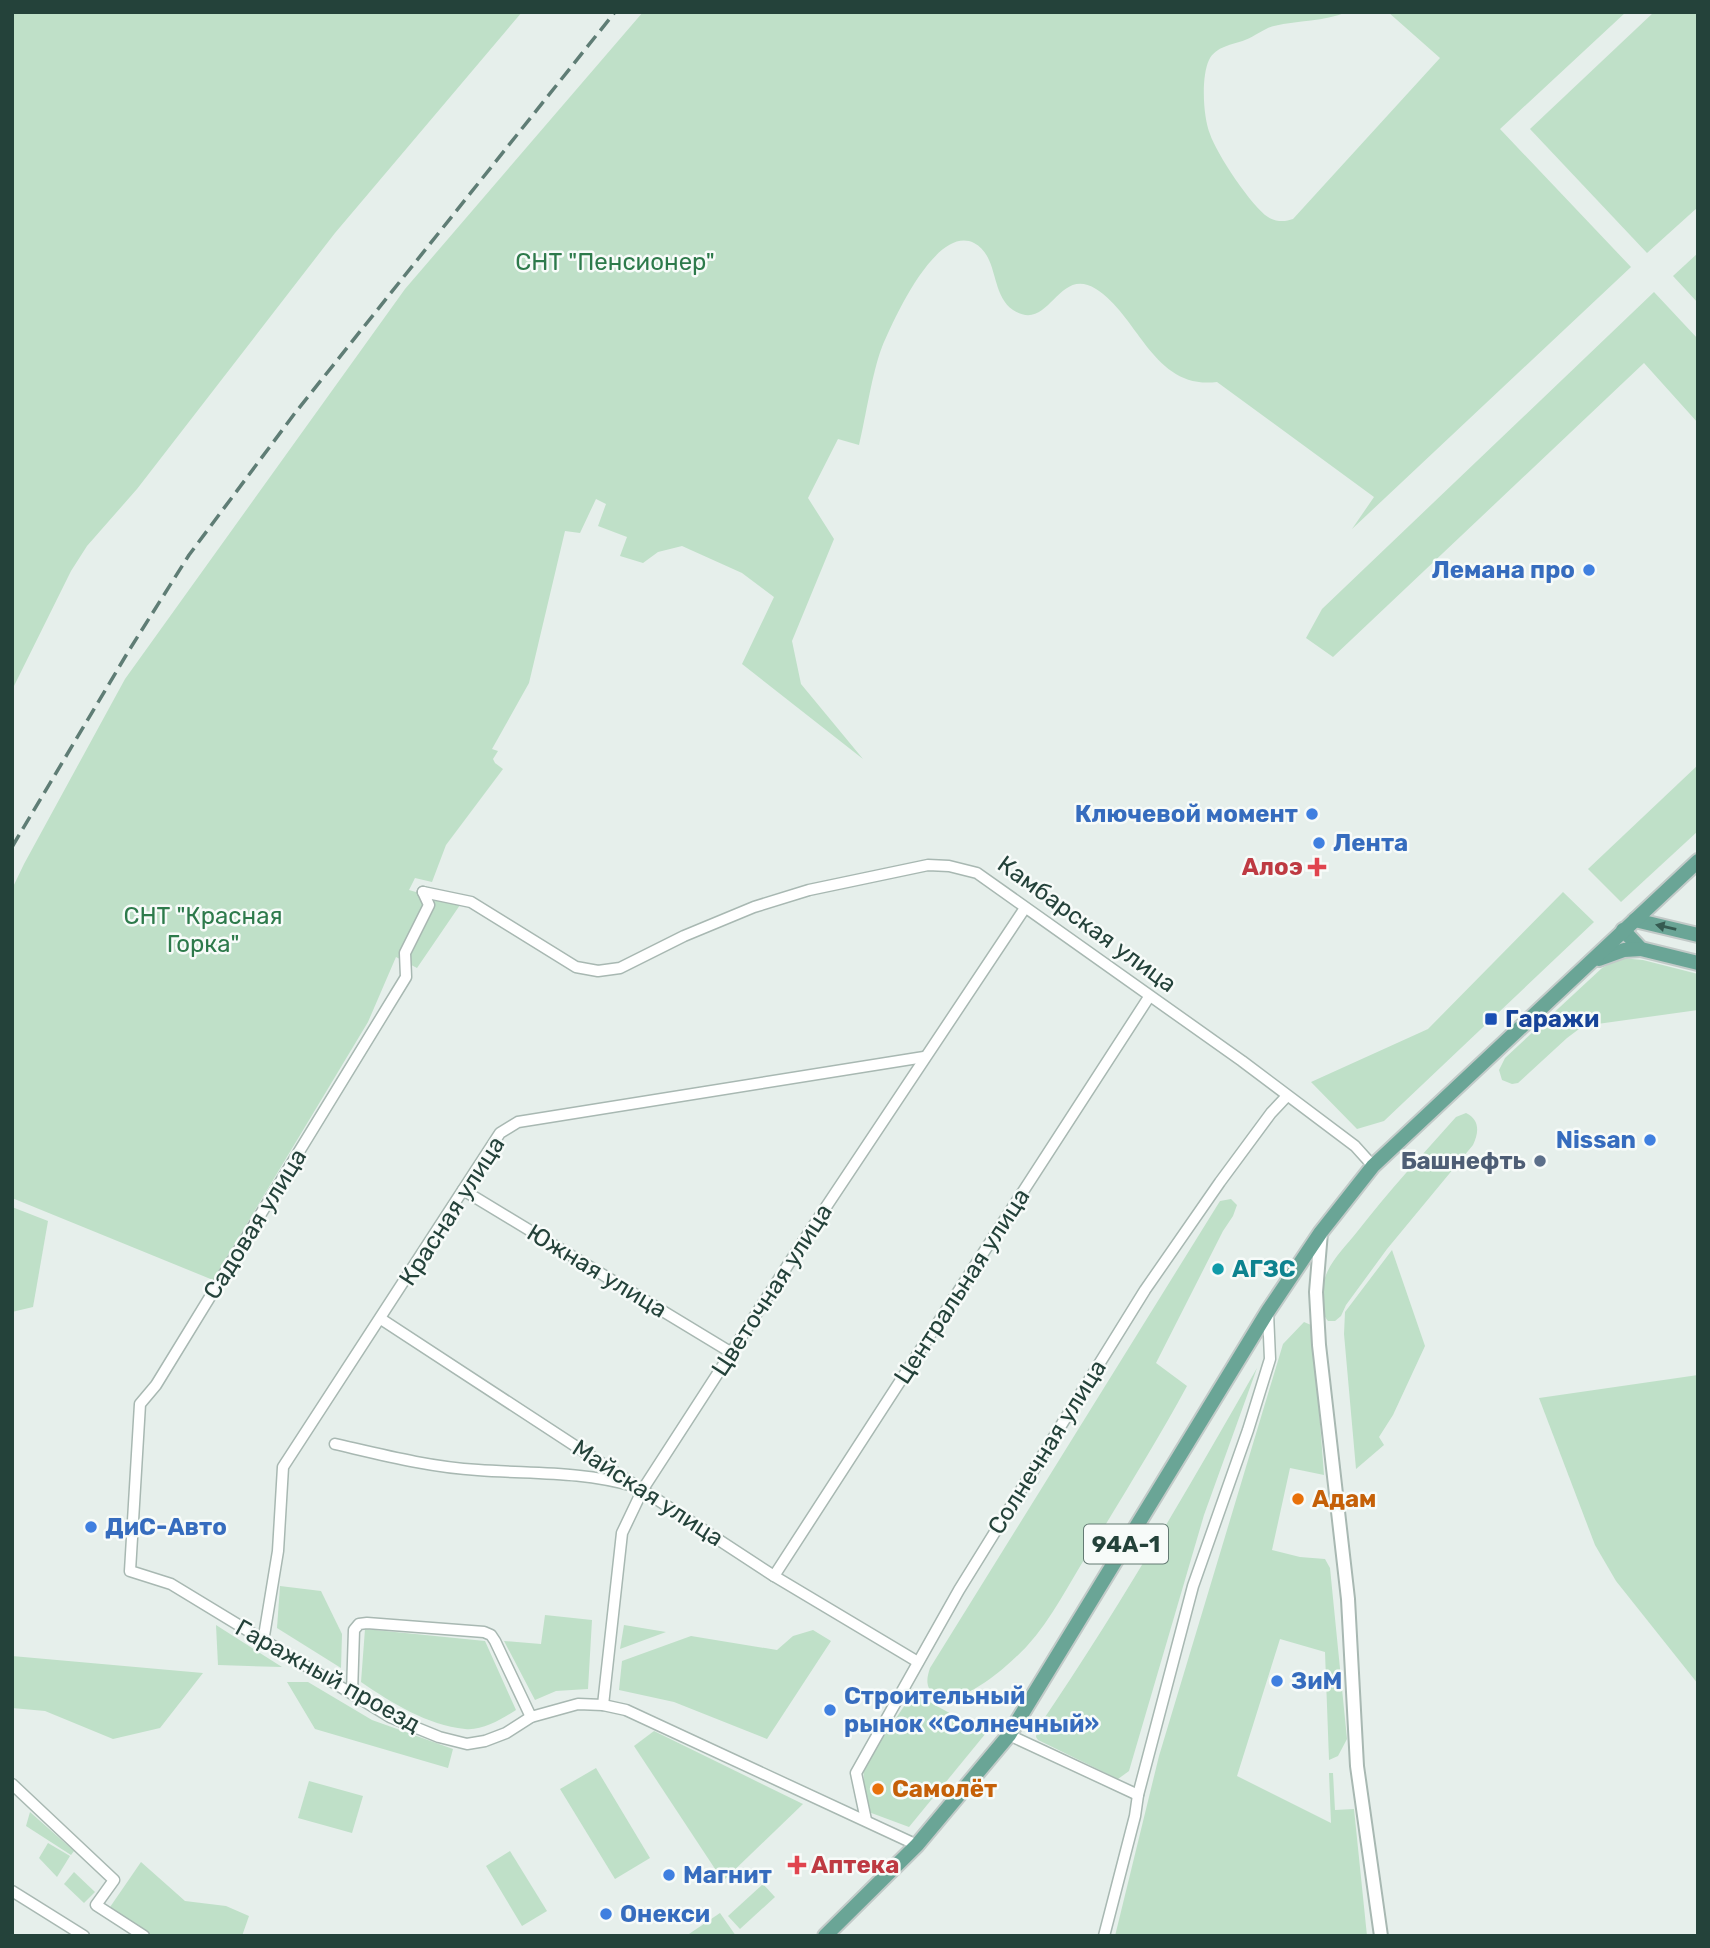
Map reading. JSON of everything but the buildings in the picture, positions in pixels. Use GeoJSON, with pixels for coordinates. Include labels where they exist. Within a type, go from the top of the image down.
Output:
{"type":"FeatureCollection","features":[{"type":"Feature","properties":{"kind":"main road"},"geometry":{"type":"LineString","coordinates":[[1321,1232],[1373,1166],[1698,861]]}},
{"type":"Feature","properties":{"kind":"main road"},"geometry":{"type":"LineString","coordinates":[[1635,920],[1698,935]]}},
{"type":"Feature","properties":{"kind":"main road"},"geometry":{"type":"LineString","coordinates":[[1623,930],[1641,949]]}},
{"type":"Feature","properties":{"kind":"main road"},"geometry":{"type":"LineString","coordinates":[[1590,962],[1618,951],[1641,949],[1698,963]]}},
{"type":"Feature","properties":{"kind":"main road","name":"94А-1"},"geometry":{"type":"LineString","coordinates":[[825,1936],[917,1845],[1009,1735],[1268,1311],[1321,1232]]}},
{"type":"Feature","properties":{"kind":"street","name":"Камбарская улица"},"geometry":{"type":"LineString","coordinates":[[423,892],[471,902],[576,967],[598,971],[620,968],[684,936],[754,907],[809,890],[928,865],[949,866],[977,873],[1149,997],[1242,1060],[1355,1146],[1373,1166]]}},
{"type":"Feature","properties":{"kind":"street","name":"Садовая улица"},"geometry":{"type":"LineString","coordinates":[[130,1571],[140,1404],[156,1385],[406,977],[405,953],[429,905],[423,892]]}},
{"type":"Feature","properties":{"kind":"street","name":"Цветочная улица"},"geometry":{"type":"LineString","coordinates":[[603,1704],[622,1533],[643,1489],[1025,908]]}},
{"type":"Feature","properties":{"kind":"street","name":"Центральная улица"},"geometry":{"type":"LineString","coordinates":[[774,1576],[1149,997]]}},
{"type":"Feature","properties":{"kind":"street","name":"Красная улица"},"geometry":{"type":"LineString","coordinates":[[263,1642],[278,1550],[284,1467],[500,1133],[518,1122],[924,1058]]}},
{"type":"Feature","properties":{"kind":"street","name":"Солнечная улица"},"geometry":{"type":"LineString","coordinates":[[866,1820],[856,1773],[966,1578],[1145,1290],[1270,1113],[1287,1096]]}},
{"type":"Feature","properties":{"kind":"street","name":"Южная улица"},"geometry":{"type":"LineString","coordinates":[[463,1190],[732,1353]]}},
{"type":"Feature","properties":{"kind":"street"},"geometry":{"type":"LineString","coordinates":[[1321,1232],[1316,1292],[1319,1345],[1348,1599],[1357,1766],[1381,1936]]}},
{"type":"Feature","properties":{"kind":"street"},"geometry":{"type":"LineString","coordinates":[[1104,1936],[1193,1586],[1270,1359],[1268,1311]]}},
{"type":"Feature","properties":{"kind":"street","name":"Майская улица"},"geometry":{"type":"LineString","coordinates":[[381,1319],[774,1576],[918,1661]]}},
{"type":"Feature","properties":{"kind":"street"},"geometry":{"type":"LineString","coordinates":[[335,1444],[441,1467],[574,1474],[606,1478],[643,1489]]}},
{"type":"Feature","properties":{"kind":"street","name":"Гаражный проезд"},"geometry":{"type":"LineString","coordinates":[[130,1571],[171,1584],[390,1717],[439,1737],[467,1744],[485,1741],[506,1733],[531,1717],[561,1707],[603,1704],[626,1710],[917,1845]]}},
{"type":"Feature","properties":{"kind":"street"},"geometry":{"type":"LineString","coordinates":[[352,1693],[354,1630],[359,1624],[484,1632],[491,1635],[495,1641],[531,1717]]}},
{"type":"Feature","properties":{"kind":"street"},"geometry":{"type":"LineString","coordinates":[[1009,1735],[1138,1795]]}},
{"type":"Feature","properties":{"kind":"street"},"geometry":{"type":"LineString","coordinates":[[12,1784],[114,1880],[96,1906],[144,1936]]}},
{"type":"Feature","properties":{"kind":"street"},"geometry":{"type":"LineString","coordinates":[[12,1891],[84,1936]]}},
{"type":"Feature","properties":{"kind":"green space"},"geometry":{"type":"Polygon","coordinates":[[[12,12],[522,12],[335,233],[137,489],[87,546],[71,571],[12,690],[12,12]]]}},
{"type":"Feature","properties":{"kind":"green space"},"geometry":{"type":"Polygon","coordinates":[[[643,12],[1347,12],[1329,18],[1270,27],[1220,49],[1212,55],[1206,67],[1204,108],[1219,154],[1261,211],[1274,220],[1284,221],[1293,219],[1440,58],[1388,12],[1626,12],[1500,129],[1631,267],[1352,529],[1374,497],[1217,382],[1195,381],[1177,375],[1149,349],[1111,301],[1096,289],[1083,284],[1072,286],[1062,291],[1045,308],[1026,315],[1013,310],[1006,303],[982,249],[974,243],[960,241],[945,248],[918,278],[882,347],[859,445],[838,439],[808,498],[834,539],[792,641],[801,684],[863,759],[742,664],[774,597],[742,573],[682,546],[658,552],[643,563],[620,556],[627,537],[598,526],[606,504],[596,499],[580,533],[565,531],[529,683],[492,749],[498,751],[493,759],[503,769],[446,845],[432,882],[415,878],[409,890],[460,905],[417,968],[396,957],[368,1022],[213,1280],[12,1198],[12,889],[24,864],[125,679],[405,289],[643,12]]]}},
{"type":"Feature","properties":{"kind":"green space"},"geometry":{"type":"Polygon","coordinates":[[[1654,12],[1698,12],[1698,207],[1647,253],[1530,129],[1654,12]]]}},
{"type":"Feature","properties":{"kind":"green space"},"geometry":{"type":"Polygon","coordinates":[[[1698,253],[1698,303],[1673,276],[1698,253]]]}},
{"type":"Feature","properties":{"kind":"green space"},"geometry":{"type":"Polygon","coordinates":[[[1654,292],[1698,339],[1698,423],[1644,363],[1333,657],[1306,638],[1322,609],[1654,292]]]}},
{"type":"Feature","properties":{"kind":"green space"},"geometry":{"type":"Polygon","coordinates":[[[1698,765],[1698,831],[1621,902],[1588,869],[1698,765]]]}},
{"type":"Feature","properties":{"kind":"green space"},"geometry":{"type":"Polygon","coordinates":[[[1563,892],[1594,922],[1384,1121],[1357,1129],[1311,1082],[1428,1029],[1563,892]]]}},
{"type":"Feature","properties":{"kind":"green space"},"geometry":{"type":"Polygon","coordinates":[[[1621,958],[1643,960],[1698,974],[1698,1010],[1583,1026],[1518,1083],[1502,1080],[1499,1070],[1505,1058],[1602,968],[1621,958]]]}},
{"type":"Feature","properties":{"kind":"green space"},"geometry":{"type":"Polygon","coordinates":[[[1466,1113],[1474,1119],[1477,1127],[1473,1145],[1387,1249],[1346,1305],[1341,1316],[1335,1321],[1328,1321],[1321,1305],[1321,1293],[1332,1263],[1456,1117],[1466,1113]]]}},
{"type":"Feature","properties":{"kind":"green space"},"geometry":{"type":"Polygon","coordinates":[[[1231,1199],[1237,1205],[1233,1216],[1156,1363],[1187,1386],[1052,1613],[1027,1646],[983,1684],[956,1697],[933,1693],[928,1684],[930,1668],[1220,1201],[1231,1199]]]}},
{"type":"Feature","properties":{"kind":"green space"},"geometry":{"type":"Polygon","coordinates":[[[12,1207],[48,1221],[33,1307],[12,1312],[12,1207]]]}},
{"type":"Feature","properties":{"kind":"green space"},"geometry":{"type":"Polygon","coordinates":[[[1392,1250],[1425,1346],[1393,1415],[1379,1437],[1384,1445],[1356,1469],[1344,1334],[1345,1312],[1392,1250]]]}},
{"type":"Feature","properties":{"kind":"green space"},"geometry":{"type":"Polygon","coordinates":[[[1304,1322],[1311,1325],[1313,1331],[1324,1475],[1290,1468],[1272,1550],[1300,1557],[1325,1559],[1330,1568],[1347,1739],[1338,1756],[1329,1760],[1325,1652],[1280,1639],[1237,1776],[1331,1823],[1329,1773],[1333,1773],[1335,1810],[1354,1809],[1367,1936],[1115,1936],[1159,1756],[1283,1344],[1304,1322]]]}},
{"type":"Feature","properties":{"kind":"green space"},"geometry":{"type":"Polygon","coordinates":[[[1257,1368],[1204,1515],[1129,1771],[1118,1779],[1038,1740],[1037,1729],[1150,1551],[1257,1368]]]}},
{"type":"Feature","properties":{"kind":"green space"},"geometry":{"type":"Polygon","coordinates":[[[1698,1375],[1698,1684],[1616,1581],[1595,1545],[1539,1398],[1698,1375]]]}},
{"type":"Feature","properties":{"kind":"green space"},"geometry":{"type":"Polygon","coordinates":[[[280,1586],[321,1591],[342,1634],[341,1668],[277,1628],[280,1586]]]}},
{"type":"Feature","properties":{"kind":"green space"},"geometry":{"type":"Polygon","coordinates":[[[545,1615],[592,1620],[588,1689],[556,1691],[535,1700],[504,1641],[541,1644],[545,1615]]]}},
{"type":"Feature","properties":{"kind":"green space"},"geometry":{"type":"Polygon","coordinates":[[[216,1625],[282,1667],[218,1665],[216,1625]]]}},
{"type":"Feature","properties":{"kind":"green space"},"geometry":{"type":"Polygon","coordinates":[[[624,1625],[666,1632],[620,1649],[624,1625]]]}},
{"type":"Feature","properties":{"kind":"green space"},"geometry":{"type":"Polygon","coordinates":[[[365,1629],[485,1641],[516,1710],[485,1726],[465,1729],[437,1723],[398,1705],[361,1682],[365,1629]]]}},
{"type":"Feature","properties":{"kind":"green space"},"geometry":{"type":"Polygon","coordinates":[[[813,1630],[831,1641],[767,1739],[674,1702],[619,1690],[622,1661],[691,1636],[777,1650],[793,1636],[813,1630]]]}},
{"type":"Feature","properties":{"kind":"green space"},"geometry":{"type":"Polygon","coordinates":[[[12,1656],[203,1673],[160,1728],[113,1739],[45,1711],[12,1708],[12,1656]]]}},
{"type":"Feature","properties":{"kind":"green space"},"geometry":{"type":"Polygon","coordinates":[[[287,1682],[308,1682],[372,1720],[453,1749],[448,1768],[315,1729],[287,1682]]]}},
{"type":"Feature","properties":{"kind":"green space"},"geometry":{"type":"Polygon","coordinates":[[[913,1693],[986,1733],[909,1827],[866,1811],[863,1767],[913,1693]]]}},
{"type":"Feature","properties":{"kind":"green space"},"geometry":{"type":"Polygon","coordinates":[[[654,1731],[803,1804],[723,1881],[634,1746],[654,1731]]]}},
{"type":"Feature","properties":{"kind":"green space"},"geometry":{"type":"Polygon","coordinates":[[[596,1768],[650,1858],[615,1879],[560,1789],[596,1768]]]}},
{"type":"Feature","properties":{"kind":"green space"},"geometry":{"type":"Polygon","coordinates":[[[309,1781],[363,1796],[352,1833],[298,1818],[309,1781]]]}},
{"type":"Feature","properties":{"kind":"green space"},"geometry":{"type":"Polygon","coordinates":[[[30,1812],[74,1851],[71,1855],[26,1826],[30,1812]]]}},
{"type":"Feature","properties":{"kind":"green space"},"geometry":{"type":"Polygon","coordinates":[[[48,1843],[70,1856],[57,1877],[39,1858],[48,1843]]]}},
{"type":"Feature","properties":{"kind":"green space"},"geometry":{"type":"Polygon","coordinates":[[[510,1851],[547,1911],[522,1926],[486,1866],[510,1851]]]}},
{"type":"Feature","properties":{"kind":"green space"},"geometry":{"type":"Polygon","coordinates":[[[141,1862],[185,1901],[226,1906],[249,1916],[242,1936],[148,1936],[108,1910],[141,1862]]]}},
{"type":"Feature","properties":{"kind":"green space"},"geometry":{"type":"Polygon","coordinates":[[[74,1872],[95,1892],[84,1903],[64,1884],[74,1872]]]}},
{"type":"Feature","properties":{"kind":"green space"},"geometry":{"type":"Polygon","coordinates":[[[763,1884],[775,1897],[740,1929],[728,1916],[763,1884]]]}},
{"type":"Feature","properties":{"kind":"green space"},"geometry":{"type":"Polygon","coordinates":[[[720,1913],[736,1936],[686,1936],[720,1913]]]}},
{"type":"Feature","properties":{"kind":"railway"},"geometry":{"type":"LineString","coordinates":[[12,847],[189,555],[295,413],[615,12]]}},
{"type":"Feature","properties":{"kind":"place","name":"Лемана про"},"geometry":{"type":"Point","coordinates":[1589,570]}},
{"type":"Feature","properties":{"kind":"place","name":"Ключевой момент"},"geometry":{"type":"Point","coordinates":[1312,814]}},
{"type":"Feature","properties":{"kind":"place","name":"Лента"},"geometry":{"type":"Point","coordinates":[1319,843]}},
{"type":"Feature","properties":{"kind":"place","name":"Алоэ"},"geometry":{"type":"Point","coordinates":[1317,867]}},
{"type":"Feature","properties":{"kind":"place","name":"Гаражи"},"geometry":{"type":"Point","coordinates":[1491,1019]}},
{"type":"Feature","properties":{"kind":"place","name":"Nissan"},"geometry":{"type":"Point","coordinates":[1650,1140]}},
{"type":"Feature","properties":{"kind":"place","name":"Башнефть"},"geometry":{"type":"Point","coordinates":[1540,1161]}},
{"type":"Feature","properties":{"kind":"place","name":"АГЗС"},"geometry":{"type":"Point","coordinates":[1218,1269]}},
{"type":"Feature","properties":{"kind":"place","name":"Адам"},"geometry":{"type":"Point","coordinates":[1298,1499]}},
{"type":"Feature","properties":{"kind":"place","name":"ДиС-Авто"},"geometry":{"type":"Point","coordinates":[91,1527]}},
{"type":"Feature","properties":{"kind":"place","name":"ЗиМ"},"geometry":{"type":"Point","coordinates":[1277,1681]}},
{"type":"Feature","properties":{"kind":"place","name":"Строительный рынок «Солнечный»"},"geometry":{"type":"Point","coordinates":[830,1710]}},
{"type":"Feature","properties":{"kind":"place","name":"Самолёт"},"geometry":{"type":"Point","coordinates":[878,1789]}},
{"type":"Feature","properties":{"kind":"place","name":"Аптека"},"geometry":{"type":"Point","coordinates":[797,1865]}},
{"type":"Feature","properties":{"kind":"place","name":"Магнит"},"geometry":{"type":"Point","coordinates":[669,1875]}},
{"type":"Feature","properties":{"kind":"place","name":"Онекси"},"geometry":{"type":"Point","coordinates":[606,1914]}},
{"type":"Feature","properties":{"kind":"park label","name":"СНТ \"Пенсионер\""},"geometry":{"type":"Point","coordinates":[615,262]}},
{"type":"Feature","properties":{"kind":"park label","name":"СНТ \"Красная Горка\""},"geometry":{"type":"Point","coordinates":[203,930]}}]}
